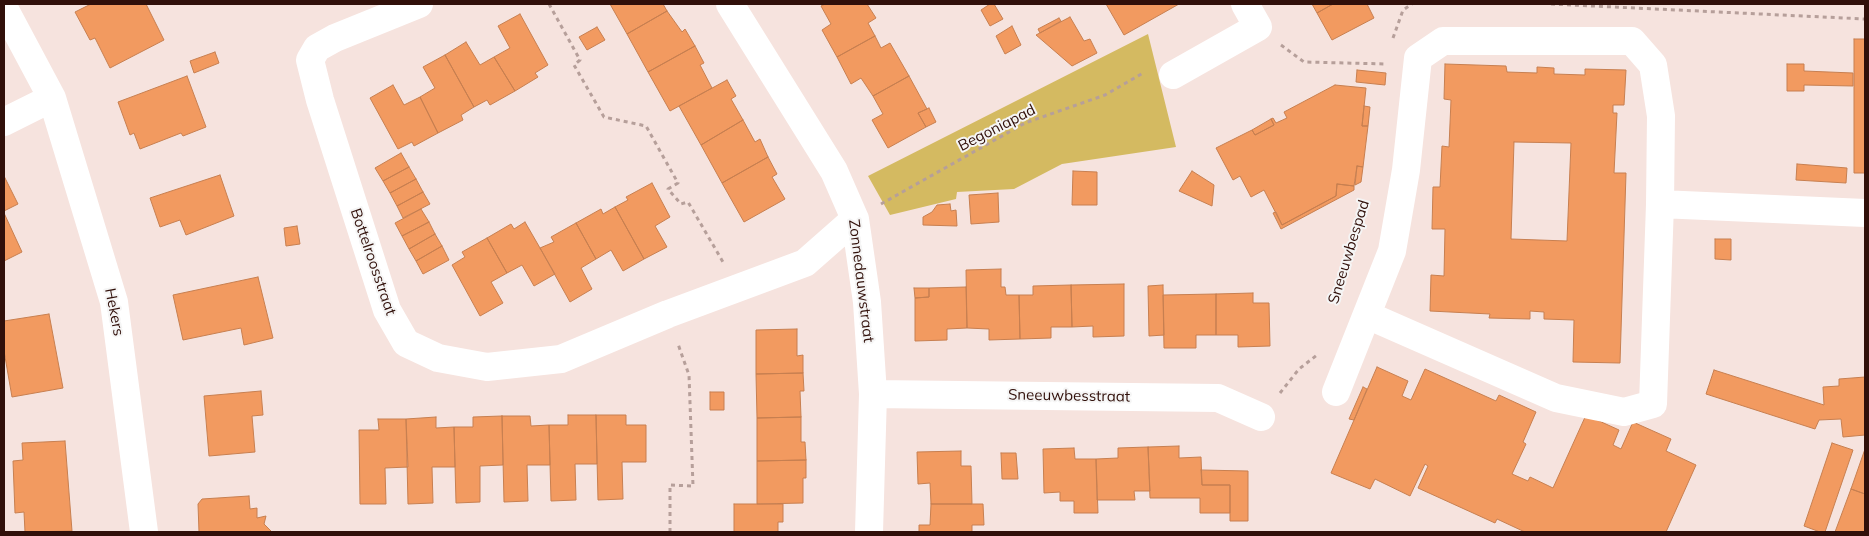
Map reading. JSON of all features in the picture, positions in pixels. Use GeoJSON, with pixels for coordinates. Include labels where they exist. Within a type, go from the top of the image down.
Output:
{"type":"FeatureCollection","features":[{"type":"Feature","properties":{"kind":"street","name":"Bottelroosstraat"},"geometry":{"type":"LineString","coordinates":[[419,4],[335,38],[317,48],[310,60],[320,100],[387,310],[406,343],[438,358],[487,367],[561,359],[668,314],[805,263],[855,219]]}},
{"type":"Feature","properties":{"kind":"street","name":"Zonnedauwstraat"},"geometry":{"type":"LineString","coordinates":[[730,4],[834,171],[855,219],[867,302],[873,394],[869,532]]}},
{"type":"Feature","properties":{"kind":"street"},"geometry":{"type":"LineString","coordinates":[[1173,75],[1258,27],[1245,4]]}},
{"type":"Feature","properties":{"kind":"street","name":"Hekers"},"geometry":{"type":"LineString","coordinates":[[4,8],[52,98],[114,302],[144,532]]}},
{"type":"Feature","properties":{"kind":"street"},"geometry":{"type":"LineString","coordinates":[[1336,392],[1392,251],[1406,170],[1418,58],[1443,41],[1632,41],[1652,65],[1661,116],[1653,404],[1624,412],[1556,398],[1367,315]]}},
{"type":"Feature","properties":{"kind":"street"},"geometry":{"type":"LineString","coordinates":[[4,122],[52,98]]}},
{"type":"Feature","properties":{"kind":"street"},"geometry":{"type":"LineString","coordinates":[[1660,204],[1865,213]]}},
{"type":"Feature","properties":{"kind":"street","name":"Sneeuwbesstraat"},"geometry":{"type":"LineString","coordinates":[[873,394],[1218,398],[1261,417]]}},
{"type":"Feature","properties":{"kind":"path"},"geometry":{"type":"LineString","coordinates":[[549,4],[580,60],[574,65],[604,117],[646,126],[678,182],[668,189],[680,204],[688,202],[738,288]]}},
{"type":"Feature","properties":{"kind":"path"},"geometry":{"type":"LineString","coordinates":[[1394,46],[1393,37],[1403,10],[1412,4]]}},
{"type":"Feature","properties":{"kind":"path"},"geometry":{"type":"LineString","coordinates":[[1551,4],[1865,19]]}},
{"type":"Feature","properties":{"kind":"path"},"geometry":{"type":"LineString","coordinates":[[1258,27],[1304,62],[1395,64]]}},
{"type":"Feature","properties":{"kind":"path","name":"Begoniapad"},"geometry":{"type":"LineString","coordinates":[[855,219],[1025,123],[1105,95],[1146,72],[1156,87],[1173,75]]}},
{"type":"Feature","properties":{"kind":"path"},"geometry":{"type":"LineString","coordinates":[[668,314],[689,375],[693,486],[670,485],[670,532]]}},
{"type":"Feature","properties":{"kind":"path"},"geometry":{"type":"LineString","coordinates":[[1261,417],[1299,369],[1320,352]]}},
{"type":"Feature","properties":{"kind":"shaded area"},"geometry":{"type":"Polygon","coordinates":[[[1148,34],[1176,147],[1062,164],[1014,189],[957,192],[956,199],[890,215],[868,176],[1148,34]]]}},
{"type":"Feature","properties":{"kind":"building"},"geometry":{"type":"Polygon","coordinates":[[[91,4],[146,4],[164,40],[110,68],[95,38],[90,40],[75,12],[91,4]]]}},
{"type":"Feature","properties":{"kind":"building"},"geometry":{"type":"Polygon","coordinates":[[[610,4],[663,4],[667,11],[627,34],[610,4]]]}},
{"type":"Feature","properties":{"kind":"building"},"geometry":{"type":"Polygon","coordinates":[[[825,4],[867,4],[876,18],[868,23],[875,36],[837,57],[822,30],[831,24],[821,6],[825,4]]]}},
{"type":"Feature","properties":{"kind":"building"},"geometry":{"type":"Polygon","coordinates":[[[990,4],[994,4],[1003,19],[990,26],[981,10],[990,4]]]}},
{"type":"Feature","properties":{"kind":"building"},"geometry":{"type":"Polygon","coordinates":[[[1106,4],[1179,4],[1124,35],[1106,4]]]}},
{"type":"Feature","properties":{"kind":"building"},"geometry":{"type":"Polygon","coordinates":[[[1312,4],[1333,4],[1317,13],[1312,4]]]}},
{"type":"Feature","properties":{"kind":"building"},"geometry":{"type":"Polygon","coordinates":[[[1333,4],[1367,4],[1374,18],[1332,40],[1317,13],[1333,4]]]}},
{"type":"Feature","properties":{"kind":"building"},"geometry":{"type":"Polygon","coordinates":[[[667,11],[682,32],[685,29],[695,46],[648,72],[627,34],[667,11]]]}},
{"type":"Feature","properties":{"kind":"building"},"geometry":{"type":"Polygon","coordinates":[[[520,14],[548,65],[535,73],[538,77],[515,91],[494,57],[510,48],[498,26],[520,14]]]}},
{"type":"Feature","properties":{"kind":"building"},"geometry":{"type":"Polygon","coordinates":[[[1070,17],[1084,41],[1090,39],[1097,53],[1072,66],[1036,35],[1070,17]]]}},
{"type":"Feature","properties":{"kind":"building"},"geometry":{"type":"Polygon","coordinates":[[[1059,18],[1061,21],[1040,33],[1038,29],[1059,18]]]}},
{"type":"Feature","properties":{"kind":"building"},"geometry":{"type":"Polygon","coordinates":[[[1012,26],[1021,45],[1005,54],[996,36],[1012,26]]]}},
{"type":"Feature","properties":{"kind":"building"},"geometry":{"type":"Polygon","coordinates":[[[597,27],[605,40],[587,50],[579,37],[597,27]]]}},
{"type":"Feature","properties":{"kind":"building"},"geometry":{"type":"Polygon","coordinates":[[[875,36],[881,48],[890,43],[909,76],[873,96],[861,78],[851,84],[837,57],[875,36]]]}},
{"type":"Feature","properties":{"kind":"building"},"geometry":{"type":"Polygon","coordinates":[[[1854,39],[1865,39],[1865,173],[1854,173],[1854,39]]]}},
{"type":"Feature","properties":{"kind":"building"},"geometry":{"type":"Polygon","coordinates":[[[466,42],[480,65],[494,57],[515,91],[490,105],[487,100],[474,107],[445,55],[466,42]]]}},
{"type":"Feature","properties":{"kind":"building"},"geometry":{"type":"Polygon","coordinates":[[[695,46],[704,63],[700,65],[712,88],[670,111],[648,72],[695,46]]]}},
{"type":"Feature","properties":{"kind":"building"},"geometry":{"type":"Polygon","coordinates":[[[215,52],[219,63],[194,73],[190,61],[215,52]]]}},
{"type":"Feature","properties":{"kind":"building"},"geometry":{"type":"Polygon","coordinates":[[[445,55],[474,107],[461,115],[463,120],[438,133],[420,97],[435,88],[423,67],[445,55]]]}},
{"type":"Feature","properties":{"kind":"building"},"geometry":{"type":"Polygon","coordinates":[[[1445,64],[1506,66],[1507,72],[1537,73],[1537,67],[1554,68],[1554,74],[1585,75],[1585,69],[1626,70],[1624,105],[1613,105],[1613,113],[1617,113],[1614,173],[1626,173],[1620,363],[1573,362],[1574,320],[1544,319],[1544,312],[1530,311],[1530,319],[1489,318],[1490,314],[1430,311],[1431,275],[1444,276],[1445,229],[1432,229],[1433,187],[1440,187],[1442,146],[1449,147],[1451,100],[1444,99],[1445,64]],[[1514,142],[1511,239],[1567,241],[1571,143],[1514,142]]]}},
{"type":"Feature","properties":{"kind":"building"},"geometry":{"type":"Polygon","coordinates":[[[1787,64],[1804,64],[1804,71],[1853,73],[1853,86],[1804,85],[1804,91],[1787,91],[1787,64]]]}},
{"type":"Feature","properties":{"kind":"building"},"geometry":{"type":"Polygon","coordinates":[[[1357,70],[1386,73],[1385,85],[1356,82],[1357,70]]]}},
{"type":"Feature","properties":{"kind":"building"},"geometry":{"type":"Polygon","coordinates":[[[187,76],[206,127],[183,136],[181,133],[140,149],[134,133],[130,135],[118,102],[187,76]]]}},
{"type":"Feature","properties":{"kind":"building"},"geometry":{"type":"Polygon","coordinates":[[[909,76],[927,109],[918,113],[926,127],[888,148],[872,120],[883,114],[873,96],[909,76]]]}},
{"type":"Feature","properties":{"kind":"building"},"geometry":{"type":"Polygon","coordinates":[[[727,80],[736,96],[731,99],[743,120],[701,145],[679,106],[727,80]]]}},
{"type":"Feature","properties":{"kind":"building"},"geometry":{"type":"Polygon","coordinates":[[[393,85],[404,105],[420,97],[438,133],[414,146],[412,142],[398,149],[370,98],[393,85]]]}},
{"type":"Feature","properties":{"kind":"building"},"geometry":{"type":"Polygon","coordinates":[[[1335,85],[1366,88],[1362,126],[1368,126],[1363,167],[1357,166],[1354,186],[1337,184],[1336,196],[1282,225],[1264,190],[1251,197],[1240,176],[1233,180],[1216,148],[1252,130],[1255,135],[1274,125],[1271,119],[1273,118],[1276,123],[1287,118],[1284,112],[1335,85]]]}},
{"type":"Feature","properties":{"kind":"building"},"geometry":{"type":"Polygon","coordinates":[[[1364,106],[1370,107],[1368,126],[1362,126],[1364,106]]]}},
{"type":"Feature","properties":{"kind":"building"},"geometry":{"type":"Polygon","coordinates":[[[929,108],[936,122],[926,127],[918,113],[929,108]]]}},
{"type":"Feature","properties":{"kind":"building"},"geometry":{"type":"Polygon","coordinates":[[[1271,119],[1274,125],[1255,135],[1252,130],[1271,119]]]}},
{"type":"Feature","properties":{"kind":"building"},"geometry":{"type":"Polygon","coordinates":[[[743,120],[755,142],[760,139],[768,157],[722,183],[701,145],[743,120]]]}},
{"type":"Feature","properties":{"kind":"building"},"geometry":{"type":"Polygon","coordinates":[[[401,153],[409,167],[383,181],[375,168],[401,153]]]}},
{"type":"Feature","properties":{"kind":"building"},"geometry":{"type":"Polygon","coordinates":[[[768,157],[777,174],[772,177],[785,199],[744,222],[722,183],[768,157]]]}},
{"type":"Feature","properties":{"kind":"building"},"geometry":{"type":"Polygon","coordinates":[[[1797,164],[1847,168],[1846,183],[1796,180],[1797,164]]]}},
{"type":"Feature","properties":{"kind":"building"},"geometry":{"type":"Polygon","coordinates":[[[1357,166],[1363,167],[1361,182],[1355,185],[1357,166]]]}},
{"type":"Feature","properties":{"kind":"building"},"geometry":{"type":"Polygon","coordinates":[[[409,167],[416,179],[390,193],[383,181],[409,167]]]}},
{"type":"Feature","properties":{"kind":"building"},"geometry":{"type":"Polygon","coordinates":[[[1073,171],[1097,172],[1097,205],[1072,205],[1073,171]]]}},
{"type":"Feature","properties":{"kind":"building"},"geometry":{"type":"Polygon","coordinates":[[[1192,171],[1214,185],[1212,206],[1179,191],[1192,171]]]}},
{"type":"Feature","properties":{"kind":"building"},"geometry":{"type":"Polygon","coordinates":[[[220,175],[234,216],[186,235],[180,220],[160,227],[150,198],[220,175]]]}},
{"type":"Feature","properties":{"kind":"building"},"geometry":{"type":"Polygon","coordinates":[[[4,176],[18,204],[4,211],[4,176]]]}},
{"type":"Feature","properties":{"kind":"building"},"geometry":{"type":"Polygon","coordinates":[[[416,179],[423,192],[397,206],[390,193],[416,179]]]}},
{"type":"Feature","properties":{"kind":"building"},"geometry":{"type":"Polygon","coordinates":[[[652,183],[670,217],[655,226],[667,247],[644,259],[615,207],[628,200],[626,197],[652,183]]]}},
{"type":"Feature","properties":{"kind":"building"},"geometry":{"type":"Polygon","coordinates":[[[1337,184],[1354,186],[1354,190],[1281,229],[1273,213],[1276,212],[1282,225],[1336,196],[1337,184]]]}},
{"type":"Feature","properties":{"kind":"building"},"geometry":{"type":"Polygon","coordinates":[[[423,192],[430,204],[403,218],[397,206],[423,192]]]}},
{"type":"Feature","properties":{"kind":"building"},"geometry":{"type":"Polygon","coordinates":[[[998,193],[999,222],[971,224],[969,195],[998,193]]]}},
{"type":"Feature","properties":{"kind":"building"},"geometry":{"type":"Polygon","coordinates":[[[950,204],[951,211],[956,210],[957,226],[923,225],[923,217],[932,212],[937,205],[950,204]]]}},
{"type":"Feature","properties":{"kind":"building"},"geometry":{"type":"Polygon","coordinates":[[[615,207],[644,259],[623,271],[611,250],[596,259],[576,223],[601,209],[603,214],[615,207]]]}},
{"type":"Feature","properties":{"kind":"building"},"geometry":{"type":"Polygon","coordinates":[[[421,209],[429,222],[402,236],[395,223],[421,209]]]}},
{"type":"Feature","properties":{"kind":"building"},"geometry":{"type":"Polygon","coordinates":[[[4,213],[22,252],[4,261],[4,213]]]}},
{"type":"Feature","properties":{"kind":"building"},"geometry":{"type":"Polygon","coordinates":[[[429,222],[435,234],[409,249],[402,236],[429,222]]]}},
{"type":"Feature","properties":{"kind":"building"},"geometry":{"type":"Polygon","coordinates":[[[525,222],[555,274],[534,286],[522,265],[507,273],[487,238],[511,224],[514,229],[525,222]]]}},
{"type":"Feature","properties":{"kind":"building"},"geometry":{"type":"Polygon","coordinates":[[[576,223],[596,259],[581,268],[592,289],[570,302],[540,248],[554,242],[551,237],[576,223]]]}},
{"type":"Feature","properties":{"kind":"building"},"geometry":{"type":"Polygon","coordinates":[[[297,226],[300,244],[286,246],[284,228],[297,226]]]}},
{"type":"Feature","properties":{"kind":"building"},"geometry":{"type":"Polygon","coordinates":[[[435,234],[442,246],[416,261],[409,249],[435,234]]]}},
{"type":"Feature","properties":{"kind":"building"},"geometry":{"type":"Polygon","coordinates":[[[487,238],[507,273],[491,282],[503,303],[480,316],[452,265],[465,257],[462,252],[487,238]]]}},
{"type":"Feature","properties":{"kind":"building"},"geometry":{"type":"Polygon","coordinates":[[[1715,239],[1731,239],[1731,260],[1715,259],[1715,239]]]}},
{"type":"Feature","properties":{"kind":"building"},"geometry":{"type":"Polygon","coordinates":[[[442,246],[449,260],[423,274],[416,261],[442,246]]]}},
{"type":"Feature","properties":{"kind":"building"},"geometry":{"type":"Polygon","coordinates":[[[1001,269],[1001,287],[1005,287],[1006,295],[1019,295],[1020,339],[989,340],[989,329],[967,328],[966,270],[1001,269]]]}},
{"type":"Feature","properties":{"kind":"building"},"geometry":{"type":"Polygon","coordinates":[[[258,277],[273,338],[244,345],[241,328],[183,340],[173,295],[258,277]]]}},
{"type":"Feature","properties":{"kind":"building"},"geometry":{"type":"Polygon","coordinates":[[[1124,284],[1124,336],[1093,337],[1093,326],[1072,327],[1071,285],[1124,284]]]}},
{"type":"Feature","properties":{"kind":"building"},"geometry":{"type":"Polygon","coordinates":[[[1071,285],[1072,327],[1051,327],[1051,338],[1020,339],[1019,295],[1033,295],[1033,286],[1071,285]]]}},
{"type":"Feature","properties":{"kind":"building"},"geometry":{"type":"Polygon","coordinates":[[[1163,285],[1164,335],[1149,336],[1148,286],[1163,285]]]}},
{"type":"Feature","properties":{"kind":"building"},"geometry":{"type":"Polygon","coordinates":[[[966,287],[967,328],[947,329],[947,340],[915,341],[915,298],[929,297],[929,288],[966,287]]]}},
{"type":"Feature","properties":{"kind":"building"},"geometry":{"type":"Polygon","coordinates":[[[914,288],[929,288],[929,297],[915,298],[914,288]]]}},
{"type":"Feature","properties":{"kind":"building"},"geometry":{"type":"Polygon","coordinates":[[[1253,293],[1253,303],[1269,303],[1270,346],[1238,347],[1238,335],[1216,335],[1216,294],[1253,293]]]}},
{"type":"Feature","properties":{"kind":"building"},"geometry":{"type":"Polygon","coordinates":[[[1216,294],[1216,335],[1196,335],[1196,348],[1164,348],[1163,295],[1216,294]]]}},
{"type":"Feature","properties":{"kind":"building"},"geometry":{"type":"Polygon","coordinates":[[[49,314],[63,388],[12,397],[4,351],[4,321],[49,314]]]}},
{"type":"Feature","properties":{"kind":"building"},"geometry":{"type":"Polygon","coordinates":[[[797,329],[797,356],[803,355],[803,373],[756,374],[756,330],[797,329]]]}},
{"type":"Feature","properties":{"kind":"building"},"geometry":{"type":"Polygon","coordinates":[[[1377,367],[1408,381],[1402,396],[1411,400],[1425,369],[1496,401],[1499,395],[1536,412],[1523,442],[1526,444],[1512,474],[1528,481],[1530,477],[1553,488],[1586,415],[1619,430],[1613,445],[1621,449],[1633,422],[1671,439],[1666,451],[1696,465],[1666,532],[1525,532],[1497,519],[1495,523],[1418,488],[1428,466],[1425,464],[1410,496],[1375,479],[1370,489],[1331,473],[1377,367]]]}},
{"type":"Feature","properties":{"kind":"building"},"geometry":{"type":"Polygon","coordinates":[[[1714,370],[1824,405],[1823,387],[1839,386],[1839,379],[1865,377],[1865,435],[1843,437],[1841,419],[1819,420],[1815,429],[1706,394],[1714,370]]]}},
{"type":"Feature","properties":{"kind":"building"},"geometry":{"type":"Polygon","coordinates":[[[803,373],[804,391],[800,391],[801,417],[757,418],[756,374],[803,373]]]}},
{"type":"Feature","properties":{"kind":"building"},"geometry":{"type":"Polygon","coordinates":[[[1363,387],[1367,389],[1354,420],[1349,419],[1363,387]]]}},
{"type":"Feature","properties":{"kind":"building"},"geometry":{"type":"Polygon","coordinates":[[[261,391],[263,415],[252,416],[255,452],[209,456],[204,396],[261,391]]]}},
{"type":"Feature","properties":{"kind":"building"},"geometry":{"type":"Polygon","coordinates":[[[710,392],[724,392],[724,410],[710,410],[710,392]]]}},
{"type":"Feature","properties":{"kind":"building"},"geometry":{"type":"Polygon","coordinates":[[[568,415],[596,415],[597,464],[575,464],[576,500],[551,501],[549,425],[568,425],[568,415]]]}},
{"type":"Feature","properties":{"kind":"building"},"geometry":{"type":"Polygon","coordinates":[[[596,415],[626,415],[626,425],[646,425],[646,462],[622,462],[623,499],[598,500],[596,415]]]}},
{"type":"Feature","properties":{"kind":"building"},"geometry":{"type":"Polygon","coordinates":[[[502,416],[503,465],[480,466],[480,502],[456,503],[454,427],[473,427],[473,417],[502,416]]]}},
{"type":"Feature","properties":{"kind":"building"},"geometry":{"type":"Polygon","coordinates":[[[502,416],[530,416],[531,426],[549,425],[550,465],[527,465],[528,501],[504,502],[502,416]]]}},
{"type":"Feature","properties":{"kind":"building"},"geometry":{"type":"Polygon","coordinates":[[[436,417],[436,428],[454,427],[455,467],[432,467],[433,503],[408,504],[406,419],[436,417]]]}},
{"type":"Feature","properties":{"kind":"building"},"geometry":{"type":"Polygon","coordinates":[[[801,417],[801,442],[805,442],[806,460],[757,461],[757,418],[801,417]]]}},
{"type":"Feature","properties":{"kind":"building"},"geometry":{"type":"Polygon","coordinates":[[[378,419],[406,419],[408,467],[385,468],[386,504],[360,504],[359,430],[379,430],[378,419]]]}},
{"type":"Feature","properties":{"kind":"building"},"geometry":{"type":"Polygon","coordinates":[[[65,441],[72,531],[25,532],[24,512],[15,513],[13,461],[23,460],[22,443],[65,441]]]}},
{"type":"Feature","properties":{"kind":"building"},"geometry":{"type":"Polygon","coordinates":[[[1832,443],[1853,450],[1825,532],[1820,532],[1804,526],[1832,443]]]}},
{"type":"Feature","properties":{"kind":"building"},"geometry":{"type":"Polygon","coordinates":[[[1179,446],[1179,458],[1201,457],[1202,485],[1230,485],[1230,513],[1200,513],[1200,498],[1150,498],[1148,447],[1179,446]]]}},
{"type":"Feature","properties":{"kind":"building"},"geometry":{"type":"Polygon","coordinates":[[[1148,447],[1150,491],[1134,491],[1135,500],[1097,500],[1096,459],[1118,458],[1118,448],[1148,447]]]}},
{"type":"Feature","properties":{"kind":"building"},"geometry":{"type":"Polygon","coordinates":[[[1074,448],[1075,459],[1096,459],[1098,513],[1074,513],[1074,501],[1060,501],[1060,492],[1044,493],[1043,449],[1074,448]]]}},
{"type":"Feature","properties":{"kind":"building"},"geometry":{"type":"Polygon","coordinates":[[[1865,449],[1865,494],[1851,489],[1865,449]]]}},
{"type":"Feature","properties":{"kind":"building"},"geometry":{"type":"Polygon","coordinates":[[[961,451],[961,466],[971,466],[972,504],[931,504],[930,483],[918,484],[917,452],[961,451]]]}},
{"type":"Feature","properties":{"kind":"building"},"geometry":{"type":"Polygon","coordinates":[[[1001,453],[1016,453],[1018,479],[1002,479],[1001,453]]]}},
{"type":"Feature","properties":{"kind":"building"},"geometry":{"type":"Polygon","coordinates":[[[806,460],[806,478],[803,478],[803,503],[757,504],[757,461],[806,460]]]}},
{"type":"Feature","properties":{"kind":"building"},"geometry":{"type":"Polygon","coordinates":[[[1201,470],[1248,471],[1248,521],[1230,521],[1230,485],[1202,485],[1201,470]]]}},
{"type":"Feature","properties":{"kind":"building"},"geometry":{"type":"Polygon","coordinates":[[[1851,489],[1865,494],[1865,532],[1835,532],[1851,489]]]}},
{"type":"Feature","properties":{"kind":"building"},"geometry":{"type":"Polygon","coordinates":[[[249,496],[250,509],[257,508],[257,518],[266,516],[264,524],[272,532],[199,532],[198,504],[202,499],[249,496]]]}},
{"type":"Feature","properties":{"kind":"building"},"geometry":{"type":"Polygon","coordinates":[[[734,504],[783,504],[783,522],[778,522],[778,532],[734,532],[734,504]]]}},
{"type":"Feature","properties":{"kind":"building"},"geometry":{"type":"Polygon","coordinates":[[[931,504],[983,504],[984,525],[972,525],[972,532],[919,532],[919,525],[930,525],[931,504]]]}}]}
